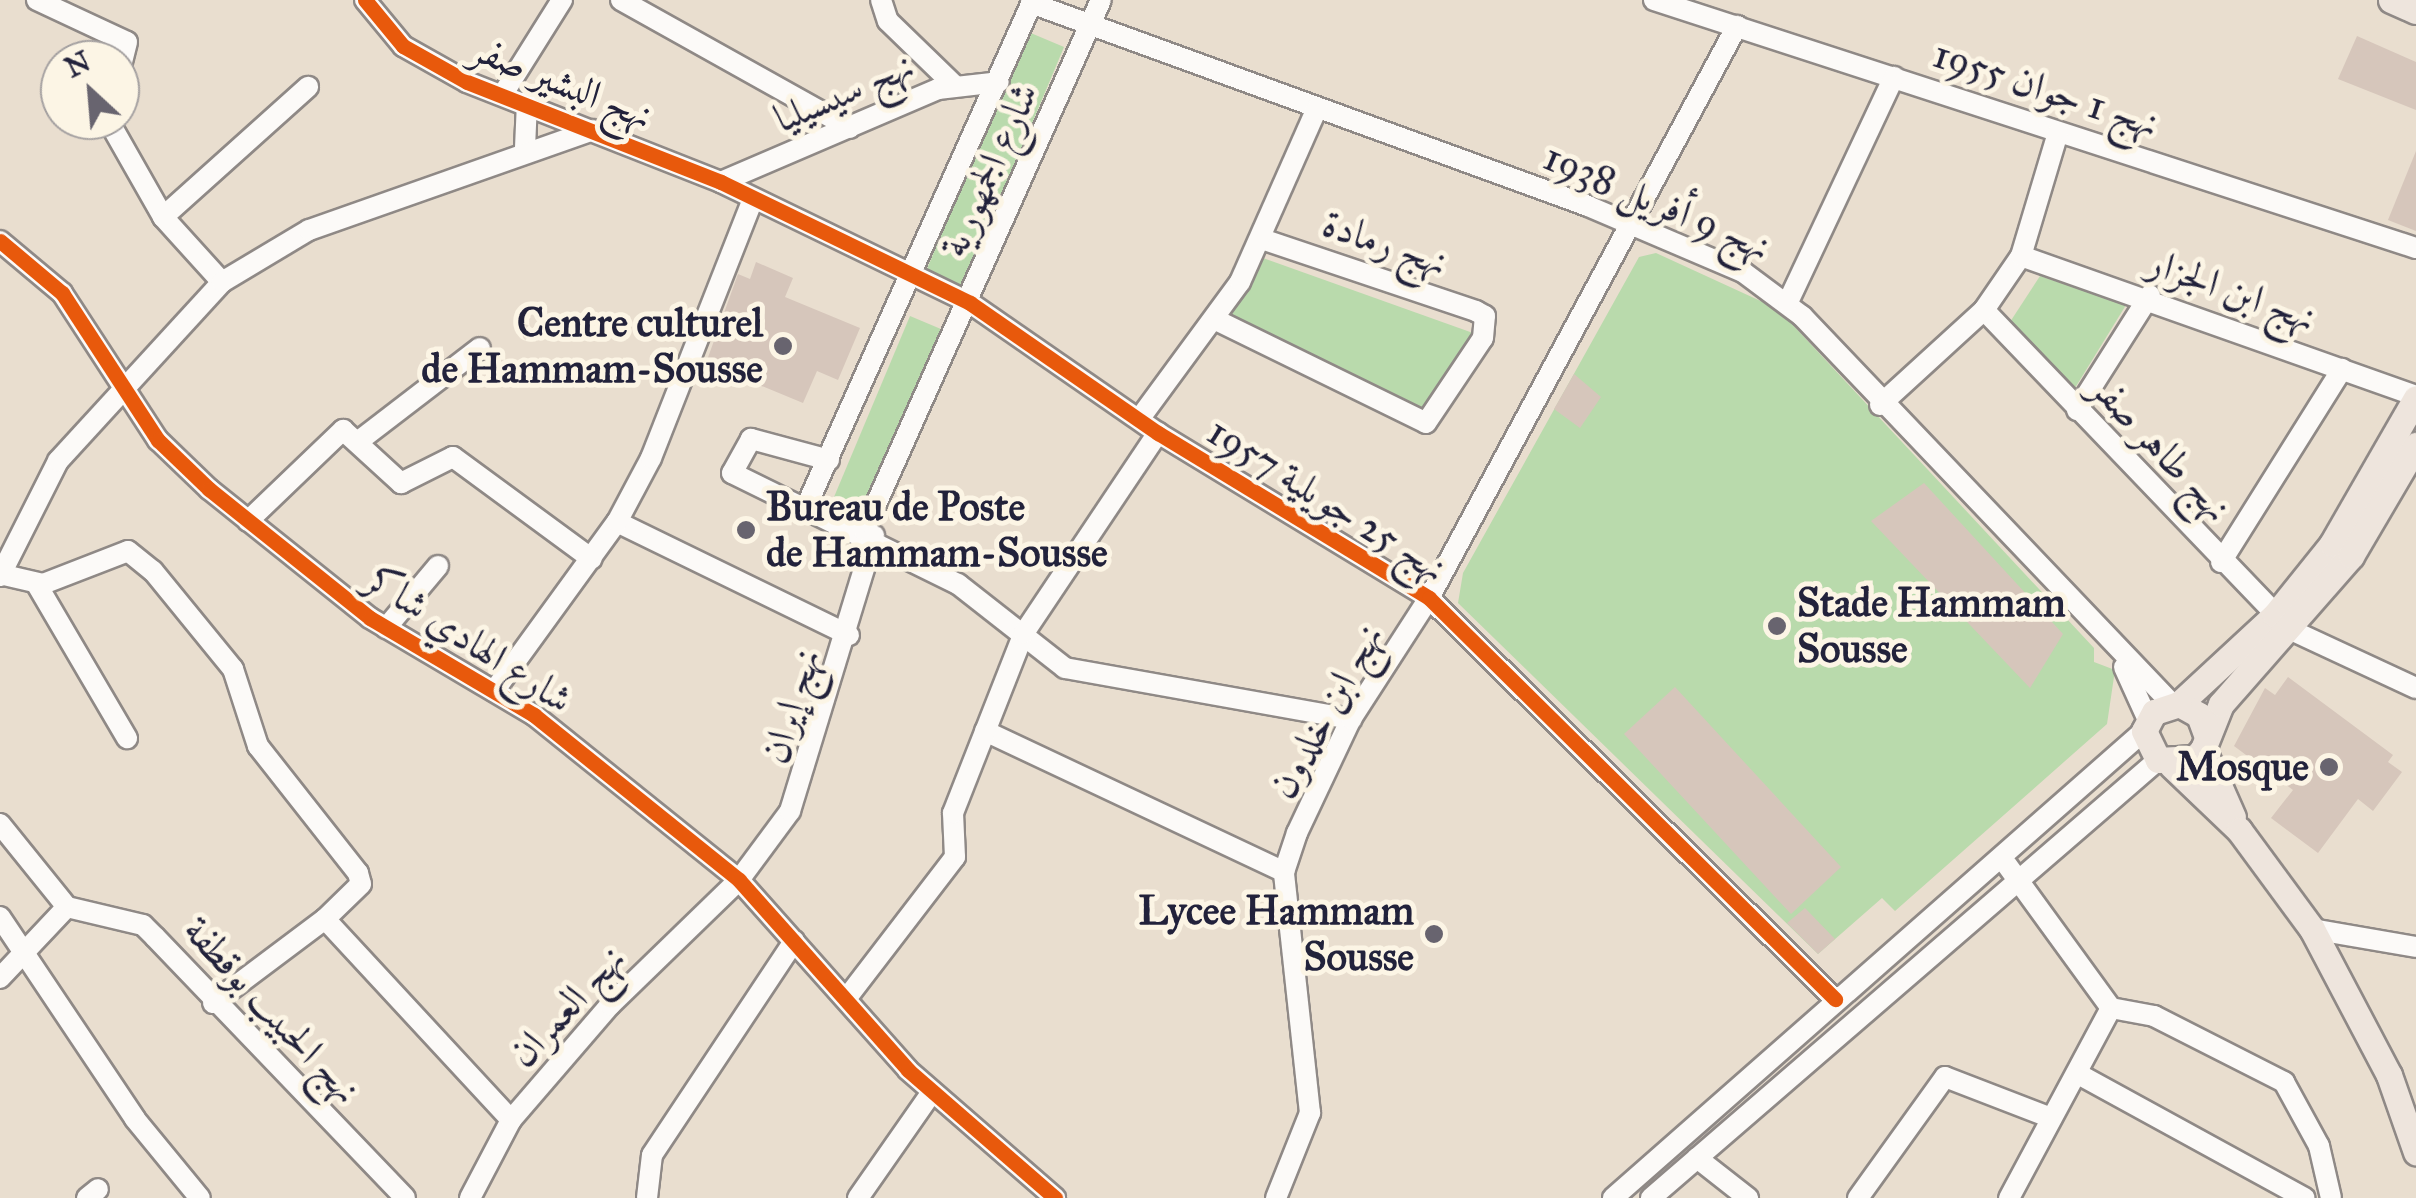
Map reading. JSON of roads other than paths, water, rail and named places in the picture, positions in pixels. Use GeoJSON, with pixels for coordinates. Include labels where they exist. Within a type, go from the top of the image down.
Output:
{"type":"FeatureCollection","features":[{"type":"Feature","properties":{"kind":"main road"},"geometry":{"type":"LineString","coordinates":[[2390,0],[2416,10]]}},
{"type":"Feature","properties":{"kind":"main road"},"geometry":{"type":"LineString","coordinates":[[2416,397],[2348,522],[2283,623],[2146,726],[2165,763],[2239,830],[2312,929],[2389,1075],[2416,1152]]}},
{"type":"Feature","properties":{"kind":"main road"},"geometry":{"type":"LineString","coordinates":[[2165,763],[2205,743],[2220,704],[2283,623],[2374,522],[2416,445]]}},
{"type":"Feature","properties":{"kind":"main road"},"geometry":{"type":"LineString","coordinates":[[2175,704],[2200,715],[2205,743],[2239,830]]}},
{"type":"Feature","properties":{"kind":"street"},"geometry":{"type":"LineString","coordinates":[[37,0],[124,40]]}},
{"type":"Feature","properties":{"kind":"street","name":"نهج البشير صفر"},"geometry":{"type":"LineString","coordinates":[[364,0],[403,46],[503,94],[720,182],[753,200]]}},
{"type":"Feature","properties":{"kind":"street"},"geometry":{"type":"LineString","coordinates":[[503,94],[562,0]]}},
{"type":"Feature","properties":{"kind":"street"},"geometry":{"type":"LineString","coordinates":[[622,0],[850,128]]}},
{"type":"Feature","properties":{"kind":"street"},"geometry":{"type":"LineString","coordinates":[[881,0],[888,21],[954,86]]}},
{"type":"Feature","properties":{"kind":"street","name":"شارع الجمهورية"},"geometry":{"type":"LineString","coordinates":[[869,533],[1101,0]]}},
{"type":"Feature","properties":{"kind":"street","name":"نهج 1 جوان 1955"},"geometry":{"type":"LineString","coordinates":[[1654,0],[2416,248]]}},
{"type":"Feature","properties":{"kind":"street","name":"شارع الجمهورية"},"geometry":{"type":"LineString","coordinates":[[806,507],[915,280],[1032,2]]}},
{"type":"Feature","properties":{"kind":"street","name":"نهج 9 أفريل 1938"},"geometry":{"type":"LineString","coordinates":[[1032,2],[1090,29],[1318,108],[1705,252],[1788,302],[2122,660]]}},
{"type":"Feature","properties":{"kind":"street","name":"نهج ابن خلدون"},"geometry":{"type":"LineString","coordinates":[[1276,1198],[1310,1113],[1284,872],[1351,718],[1429,598],[1634,228],[1736,26]]}},
{"type":"Feature","properties":{"kind":"street"},"geometry":{"type":"LineString","coordinates":[[1788,302],[1894,77]]}},
{"type":"Feature","properties":{"kind":"street","name":"نهج سيسيليا"},"geometry":{"type":"LineString","coordinates":[[720,182],[954,86],[999,82]]}},
{"type":"Feature","properties":{"kind":"street"},"geometry":{"type":"LineString","coordinates":[[164,217],[308,87]]}},
{"type":"Feature","properties":{"kind":"street"},"geometry":{"type":"LineString","coordinates":[[524,148],[527,102]]}},
{"type":"Feature","properties":{"kind":"street"},"geometry":{"type":"LineString","coordinates":[[1140,418],[1214,319],[1262,239],[1318,108]]}},
{"type":"Feature","properties":{"kind":"street"},"geometry":{"type":"LineString","coordinates":[[213,1003],[325,919],[361,884],[358,873],[258,746],[233,668],[153,570],[128,551],[36,583],[2,576],[58,461],[222,282],[309,230],[524,148],[593,130]]}},
{"type":"Feature","properties":{"kind":"street"},"geometry":{"type":"LineString","coordinates":[[1880,405],[1984,310],[2021,256],[2058,133]]}},
{"type":"Feature","properties":{"kind":"street"},"geometry":{"type":"LineString","coordinates":[[120,140],[164,217],[222,282]]}},
{"type":"Feature","properties":{"kind":"street"},"geometry":{"type":"LineString","coordinates":[[494,690],[617,522],[665,426],[753,200]]}},
{"type":"Feature","properties":{"kind":"street","name":"نهج 25 جويلية 1957"},"geometry":{"type":"LineString","coordinates":[[753,200],[970,304],[1158,433],[1429,598],[1836,999]]}},
{"type":"Feature","properties":{"kind":"street","name":"نهج رمادة"},"geometry":{"type":"LineString","coordinates":[[1214,319],[1426,422],[1474,352],[1485,316],[1262,239]]}},
{"type":"Feature","properties":{"kind":"street","name":"شارع الهادي شاكر"},"geometry":{"type":"LineString","coordinates":[[0,241],[62,293],[158,440],[248,521],[386,628],[494,690],[739,880],[932,1092],[1043,1194]]}},
{"type":"Feature","properties":{"kind":"street","name":"نهج ابن الجزار"},"geometry":{"type":"LineString","coordinates":[[2021,256],[2150,295],[2416,397]]}},
{"type":"Feature","properties":{"kind":"street"},"geometry":{"type":"LineString","coordinates":[[2077,410],[2150,295]]}},
{"type":"Feature","properties":{"kind":"street","name":"نهج طاهر صفر"},"geometry":{"type":"LineString","coordinates":[[1984,310],[2283,623]]}},
{"type":"Feature","properties":{"kind":"street"},"geometry":{"type":"LineString","coordinates":[[360,440],[480,348]]}},
{"type":"Feature","properties":{"kind":"street"},"geometry":{"type":"LineString","coordinates":[[2221,562],[2342,368]]}},
{"type":"Feature","properties":{"kind":"street"},"geometry":{"type":"LineString","coordinates":[[248,521],[340,432],[360,440],[401,483],[454,457],[592,558]]}},
{"type":"Feature","properties":{"kind":"street"},"geometry":{"type":"LineString","coordinates":[[846,998],[955,857],[953,813],[1024,633],[1158,433]]}},
{"type":"Feature","properties":{"kind":"street"},"geometry":{"type":"LineString","coordinates":[[829,460],[752,439],[735,457],[734,477],[869,533],[1024,633],[1065,668],[1351,718]]}},
{"type":"Feature","properties":{"kind":"street"},"geometry":{"type":"LineString","coordinates":[[617,522],[850,635]]}},
{"type":"Feature","properties":{"kind":"street","name":"نهج إيران"},"geometry":{"type":"LineString","coordinates":[[739,880],[800,792],[850,635],[869,533]]}},
{"type":"Feature","properties":{"kind":"street"},"geometry":{"type":"LineString","coordinates":[[386,628],[438,566]]}},
{"type":"Feature","properties":{"kind":"street"},"geometry":{"type":"LineString","coordinates":[[36,583],[127,738]]}},
{"type":"Feature","properties":{"kind":"street"},"geometry":{"type":"LineString","coordinates":[[2283,623],[2416,688]]}},
{"type":"Feature","properties":{"kind":"street"},"geometry":{"type":"LineString","coordinates":[[2122,660],[2175,704]]}},
{"type":"Feature","properties":{"kind":"street"},"geometry":{"type":"LineString","coordinates":[[1613,1198],[2146,726],[2122,660]]}},
{"type":"Feature","properties":{"kind":"street"},"geometry":{"type":"LineString","coordinates":[[985,731],[1284,872]]}},
{"type":"Feature","properties":{"kind":"street"},"geometry":{"type":"LineString","coordinates":[[1651,1198],[2015,876],[2165,763]]}},
{"type":"Feature","properties":{"kind":"street"},"geometry":{"type":"LineString","coordinates":[[0,824],[67,907],[32,954],[0,978]]}},
{"type":"Feature","properties":{"kind":"street"},"geometry":{"type":"LineString","coordinates":[[2000,855],[2111,1008],[2154,1016],[2284,1082],[2319,1146],[2331,1198]]}},
{"type":"Feature","properties":{"kind":"street","name":"نهج العمران"},"geometry":{"type":"LineString","coordinates":[[470,1198],[511,1120],[739,880]]}},
{"type":"Feature","properties":{"kind":"street","name":"نهج الحبيب بوقطفة"},"geometry":{"type":"LineString","coordinates":[[67,907],[143,925],[213,1003],[405,1198]]}},
{"type":"Feature","properties":{"kind":"street"},"geometry":{"type":"LineString","coordinates":[[0,916],[32,954],[73,1030],[200,1198]]}},
{"type":"Feature","properties":{"kind":"street"},"geometry":{"type":"LineString","coordinates":[[325,919],[511,1120]]}},
{"type":"Feature","properties":{"kind":"street"},"geometry":{"type":"LineString","coordinates":[[2312,929],[2416,947]]}},
{"type":"Feature","properties":{"kind":"street"},"geometry":{"type":"LineString","coordinates":[[647,1198],[652,1155],[794,941]]}},
{"type":"Feature","properties":{"kind":"street"},"geometry":{"type":"LineString","coordinates":[[2010,1198],[2051,1118],[2080,1075],[2111,1008]]}},
{"type":"Feature","properties":{"kind":"street"},"geometry":{"type":"LineString","coordinates":[[2080,1075],[2306,1198]]}},
{"type":"Feature","properties":{"kind":"street"},"geometry":{"type":"LineString","coordinates":[[1858,1198],[1945,1077],[2051,1118]]}},
{"type":"Feature","properties":{"kind":"street"},"geometry":{"type":"LineString","coordinates":[[858,1198],[932,1092]]}},
{"type":"Feature","properties":{"kind":"street"},"geometry":{"type":"LineString","coordinates":[[1696,1158],[1748,1198]]}},
{"type":"Feature","properties":{"kind":"place","name":"Centre culturel de Hammam-Sousse"},"geometry":{"type":"Point","coordinates":[783,346]}},
{"type":"Feature","properties":{"kind":"place","name":"Bureau de Poste de Hammam-Sousse"},"geometry":{"type":"Point","coordinates":[746,530]}},
{"type":"Feature","properties":{"kind":"place","name":"Stade Hammam Sousse"},"geometry":{"type":"Point","coordinates":[1777,626]}},
{"type":"Feature","properties":{"kind":"place","name":"Mosque"},"geometry":{"type":"Point","coordinates":[2329,767]}},
{"type":"Feature","properties":{"kind":"place","name":"Lycee Hammam Sousse"},"geometry":{"type":"Point","coordinates":[1434,934]}}]}
